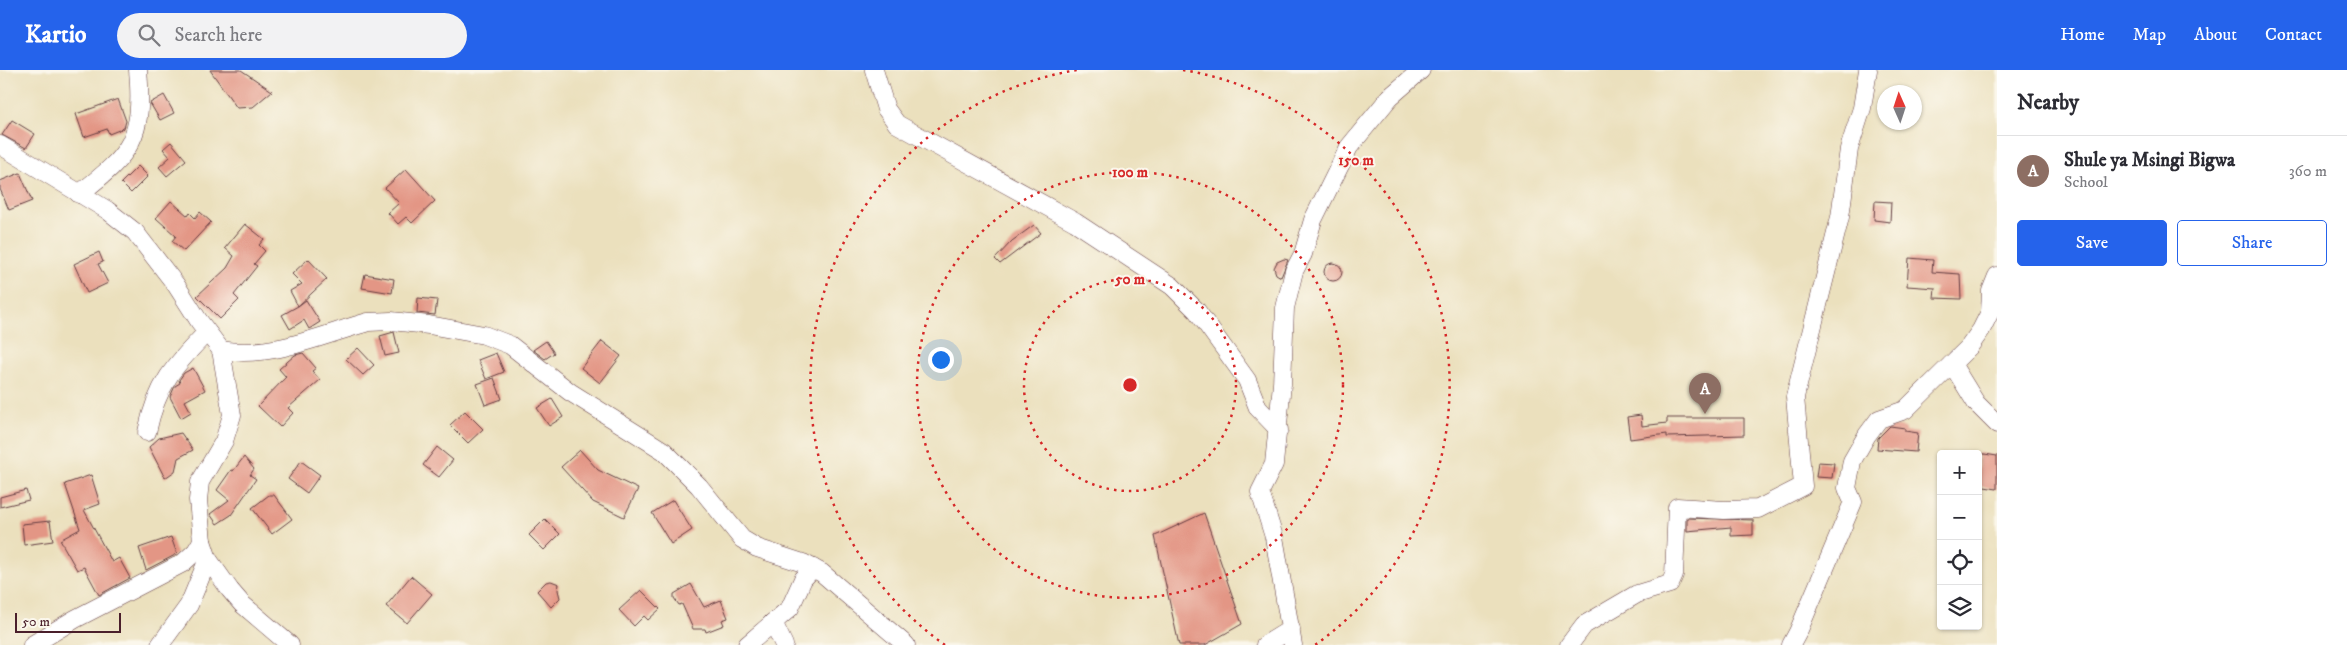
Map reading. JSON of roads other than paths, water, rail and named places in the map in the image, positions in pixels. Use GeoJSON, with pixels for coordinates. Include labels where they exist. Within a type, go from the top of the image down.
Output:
{"type":"FeatureCollection","features":[{"type":"Feature","properties":{"kind":"street"},"geometry":{"type":"LineString","coordinates":[[79,194],[110,170],[122,158],[130,144],[138,115],[138,70]]}},
{"type":"Feature","properties":{"kind":"street"},"geometry":{"type":"LineString","coordinates":[[874,70],[886,108],[897,124],[1075,222],[1172,286],[1197,311],[1247,380],[1258,408],[1278,430]]}},
{"type":"Feature","properties":{"kind":"street"},"geometry":{"type":"LineString","coordinates":[[1266,645],[1292,637],[1274,537],[1260,492],[1274,464],[1278,430],[1285,308],[1294,271],[1303,254],[1313,220],[1349,148],[1390,97],[1421,70]]}},
{"type":"Feature","properties":{"kind":"street"},"geometry":{"type":"LineString","coordinates":[[1569,645],[1584,625],[1637,594],[1670,584],[1674,575],[1677,507],[1724,510],[1758,508],[1803,486],[1795,397],[1840,217],[1850,149],[1862,108],[1868,70]]}},
{"type":"Feature","properties":{"kind":"street"},"geometry":{"type":"LineString","coordinates":[[0,144],[118,217],[135,232],[176,285],[221,350],[232,415],[224,441],[200,482],[198,500],[202,541],[208,559],[242,604],[290,645]]}},
{"type":"Feature","properties":{"kind":"street"},"geometry":{"type":"LineString","coordinates":[[1791,645],[1853,502],[1847,488],[1852,461],[1879,419],[1905,410],[1952,364],[1981,330],[1990,312],[1991,291],[1997,276]]}},
{"type":"Feature","properties":{"kind":"street"},"geometry":{"type":"LineString","coordinates":[[221,350],[238,352],[281,347],[368,322],[382,320],[429,325],[498,340],[521,352],[570,392],[664,451],[699,486],[742,539],[757,548],[813,568],[836,583],[906,645]]}},
{"type":"Feature","properties":{"kind":"street"},"geometry":{"type":"LineString","coordinates":[[147,432],[156,401],[168,374],[207,332]]}},
{"type":"Feature","properties":{"kind":"street"},"geometry":{"type":"LineString","coordinates":[[1952,364],[1976,403],[1997,424]]}},
{"type":"Feature","properties":{"kind":"street"},"geometry":{"type":"LineString","coordinates":[[32,645],[74,619],[183,563],[196,551],[202,541]]}},
{"type":"Feature","properties":{"kind":"street"},"geometry":{"type":"LineString","coordinates":[[160,645],[189,605],[208,559]]}},
{"type":"Feature","properties":{"kind":"street"},"geometry":{"type":"LineString","coordinates":[[747,645],[790,608],[803,579],[813,568]]}},
{"type":"Feature","properties":{"kind":"street"},"geometry":{"type":"LineString","coordinates":[[773,622],[784,645]]}},
{"type":"Feature","properties":{"kind":"place","name":"Shule ya Msingi Bigwa"},"geometry":{"type":"Point","coordinates":[1705,414]}}]}
